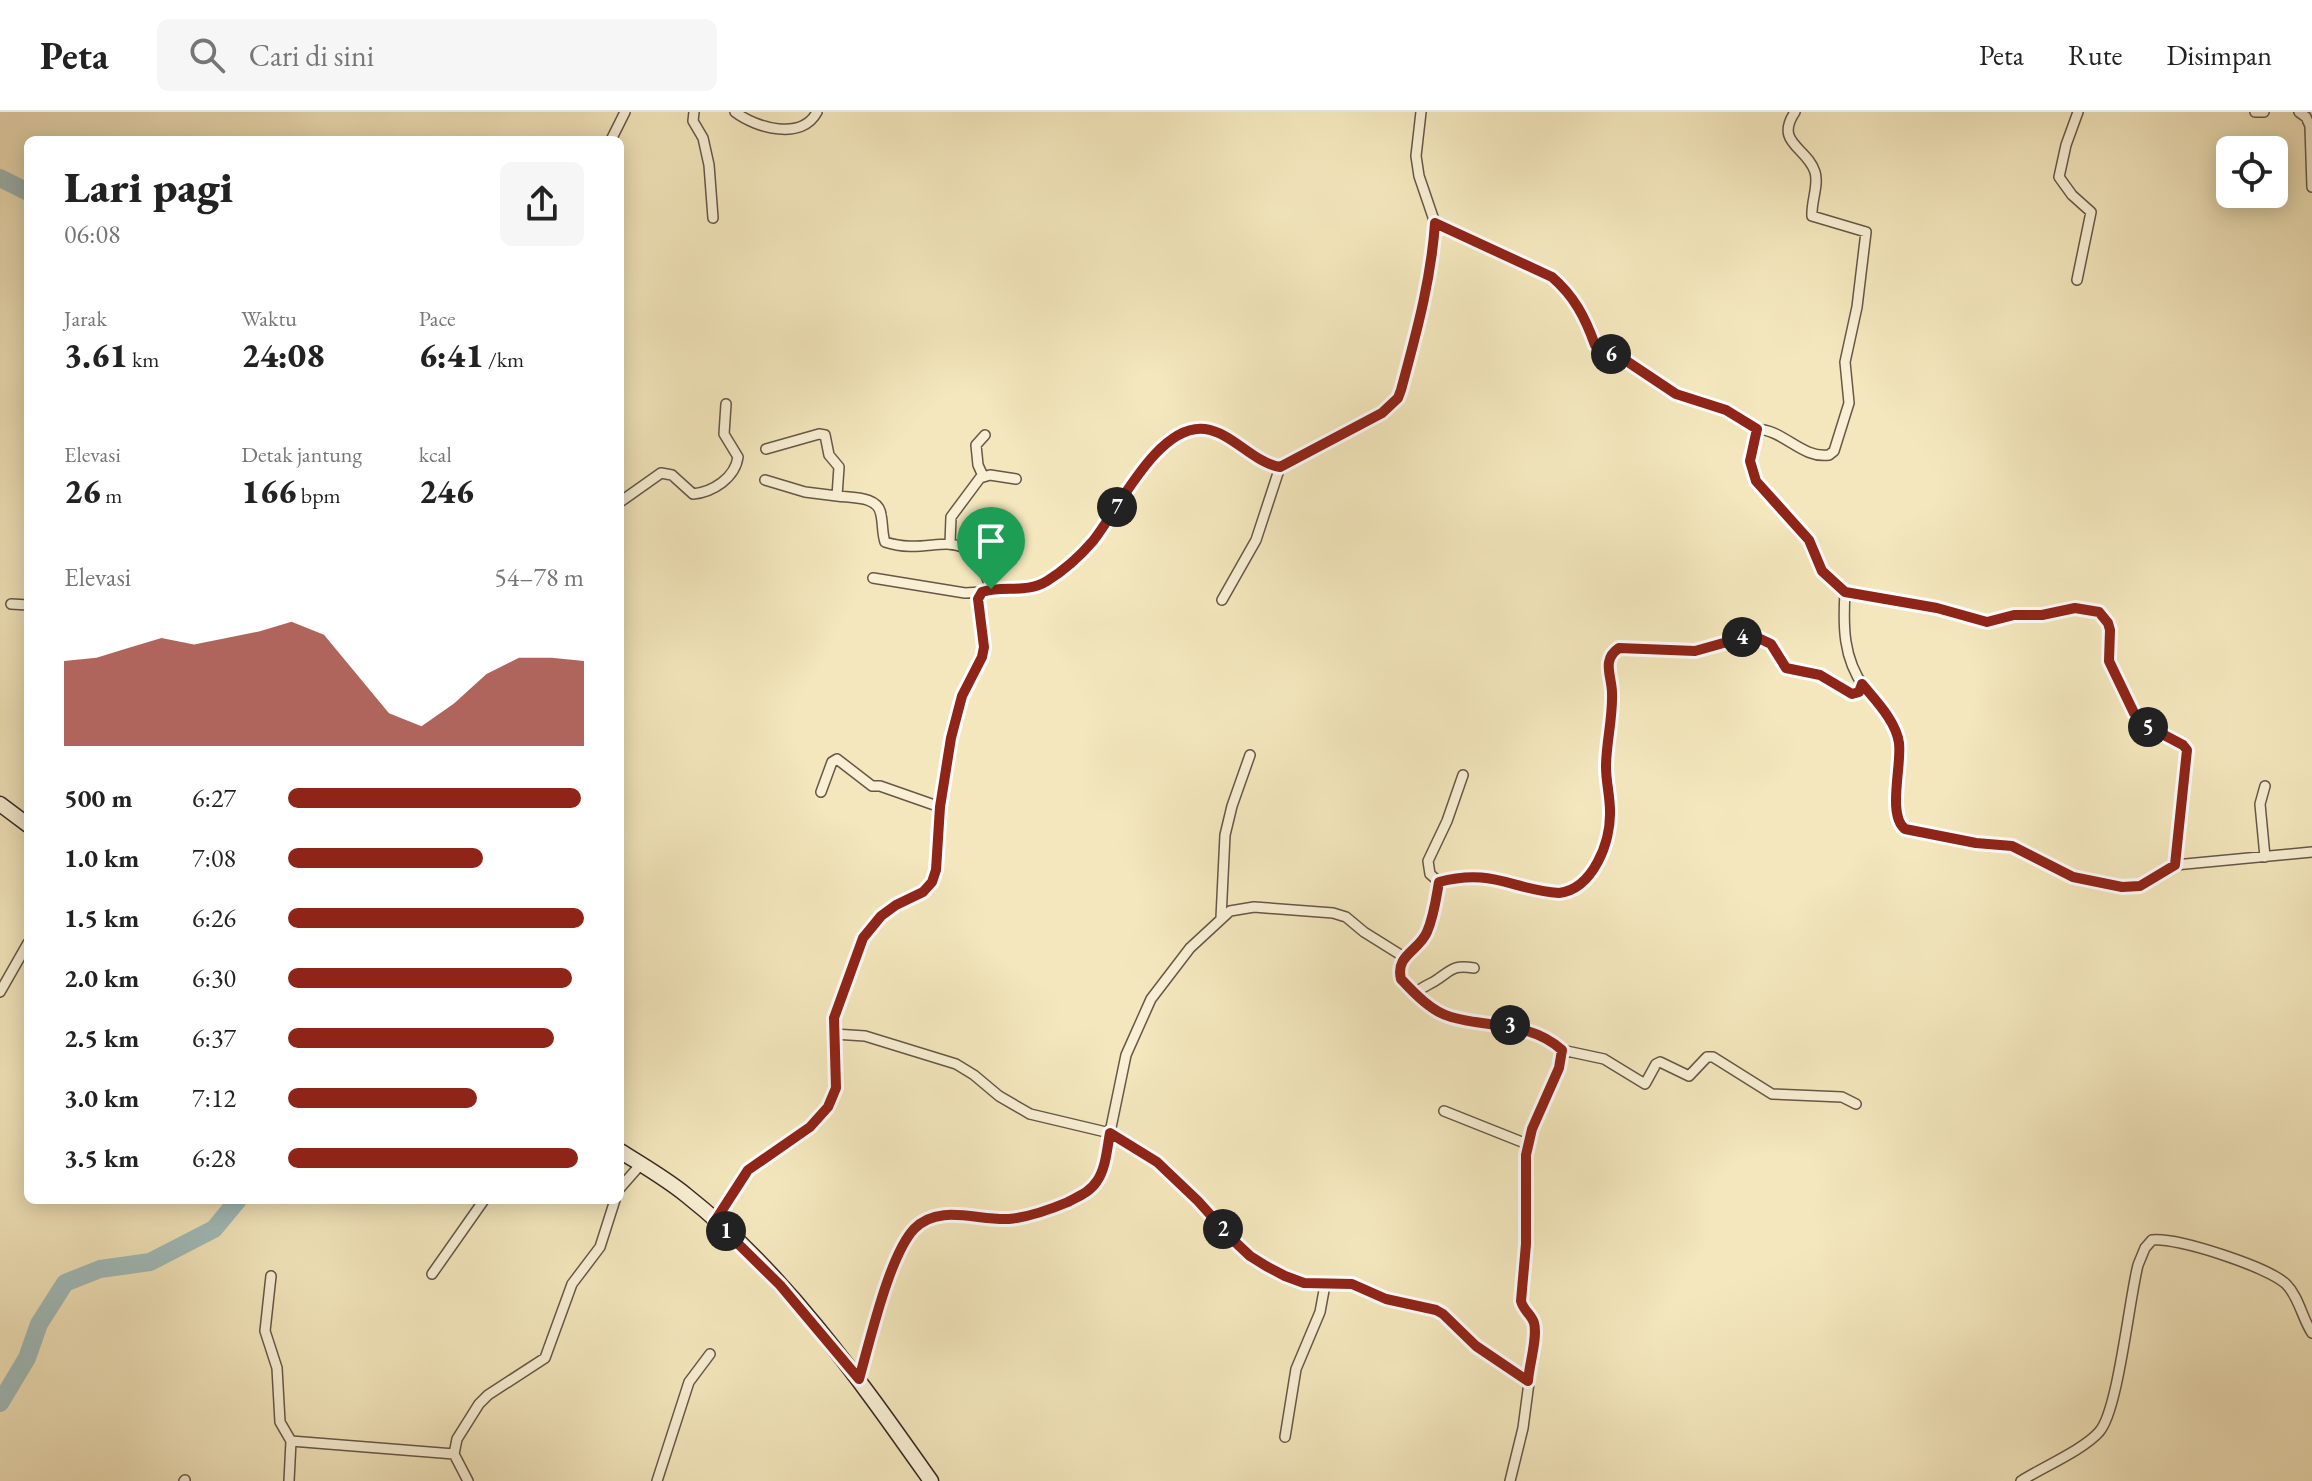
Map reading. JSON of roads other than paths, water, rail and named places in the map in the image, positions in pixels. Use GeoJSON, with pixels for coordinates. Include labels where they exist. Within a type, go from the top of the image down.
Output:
{"type":"FeatureCollection","features":[{"type":"Feature","properties":{"kind":"street"},"geometry":{"type":"LineString","coordinates":[[613,136],[625,112]]}},
{"type":"Feature","properties":{"kind":"street"},"geometry":{"type":"LineString","coordinates":[[694,112],[693,121],[703,138],[709,165],[713,218]]}},
{"type":"Feature","properties":{"kind":"street"},"geometry":{"type":"LineString","coordinates":[[735,112],[764,127],[781,129],[805,125],[817,112]]}},
{"type":"Feature","properties":{"kind":"street"},"geometry":{"type":"LineString","coordinates":[[873,578],[965,593],[1037,587],[1061,571],[1091,543],[1157,452],[1173,437],[1204,429],[1229,440],[1264,463],[1280,467],[1382,413],[1398,398],[1423,310],[1432,263],[1435,223],[1419,176],[1416,156],[1421,112]]}},
{"type":"Feature","properties":{"kind":"street"},"geometry":{"type":"LineString","coordinates":[[1435,223],[1552,277],[1565,288],[1585,316],[1595,345],[1625,360],[1676,394],[1726,410],[1757,429],[1775,432],[1812,454],[1829,455],[1834,451],[1849,403],[1845,362],[1857,307],[1866,232],[1812,216],[1816,175],[1810,162],[1790,141],[1788,132],[1795,112]]}},
{"type":"Feature","properties":{"kind":"street"},"geometry":{"type":"LineString","coordinates":[[2077,280],[2091,212],[2072,195],[2059,177],[2078,112]]}},
{"type":"Feature","properties":{"kind":"street"},"geometry":{"type":"LineString","coordinates":[[2255,112],[2264,112]]}},
{"type":"Feature","properties":{"kind":"street"},"geometry":{"type":"LineString","coordinates":[[2299,112],[2306,117],[2310,126],[2312,187]]}},
{"type":"Feature","properties":{"kind":"street"},"geometry":{"type":"LineString","coordinates":[[624,499],[659,474],[672,475],[693,494],[703,492],[727,478],[735,468],[738,457],[724,434],[726,404]]}},
{"type":"Feature","properties":{"kind":"street"},"geometry":{"type":"LineString","coordinates":[[1757,429],[1750,461],[1756,481],[1809,540],[1822,571],[1845,592],[1937,608],[1987,622],[2014,615],[2042,615],[2075,608],[2099,612],[2110,630],[2109,661],[2134,713],[2147,726],[2187,750],[2175,865]]}},
{"type":"Feature","properties":{"kind":"street"},"geometry":{"type":"LineString","coordinates":[[766,449],[825,435],[829,455],[839,467],[837,496]]}},
{"type":"Feature","properties":{"kind":"street"},"geometry":{"type":"LineString","coordinates":[[983,476],[978,465],[976,445],[985,435]]}},
{"type":"Feature","properties":{"kind":"street"},"geometry":{"type":"LineString","coordinates":[[1222,600],[1256,540],[1280,467]]}},
{"type":"Feature","properties":{"kind":"street"},"geometry":{"type":"LineString","coordinates":[[983,476],[1016,479]]}},
{"type":"Feature","properties":{"kind":"street"},"geometry":{"type":"LineString","coordinates":[[950,544],[951,517],[983,476]]}},
{"type":"Feature","properties":{"kind":"street"},"geometry":{"type":"LineString","coordinates":[[765,480],[797,490],[877,504],[887,543],[950,544],[965,548],[976,556],[984,569],[987,590]]}},
{"type":"Feature","properties":{"kind":"street"},"geometry":{"type":"LineString","coordinates":[[715,1221],[748,1170],[810,1127],[828,1107],[836,1088],[834,1034],[837,1006],[870,926],[896,905],[923,892],[932,882],[936,870],[940,807],[958,708],[984,647],[978,599],[987,590]]}},
{"type":"Feature","properties":{"kind":"street"},"geometry":{"type":"LineString","coordinates":[[1845,592],[1844,643],[1862,684],[1896,732],[1899,765],[1896,813],[1905,829],[1976,843],[2012,846],[2073,877],[2122,887],[2140,886],[2175,865],[2312,852]]}},
{"type":"Feature","properties":{"kind":"street"},"geometry":{"type":"LineString","coordinates":[[11,604],[24,605]]}},
{"type":"Feature","properties":{"kind":"street"},"geometry":{"type":"LineString","coordinates":[[1439,882],[1478,876],[1559,893],[1583,883],[1608,837],[1610,808],[1606,769],[1613,695],[1608,664],[1613,652],[1619,648],[1695,651],[1752,635],[1771,644],[1786,668],[1820,675],[1852,694],[1859,692],[1862,684]]}},
{"type":"Feature","properties":{"kind":"street"},"geometry":{"type":"LineString","coordinates":[[1221,918],[1225,835],[1250,755]]}},
{"type":"Feature","properties":{"kind":"street"},"geometry":{"type":"LineString","coordinates":[[821,792],[832,762],[837,759],[872,786],[940,807]]}},
{"type":"Feature","properties":{"kind":"street"},"geometry":{"type":"LineString","coordinates":[[1439,882],[1430,874],[1428,861],[1447,821],[1463,775]]}},
{"type":"Feature","properties":{"kind":"street"},"geometry":{"type":"LineString","coordinates":[[2265,786],[2260,804],[2265,857]]}},
{"type":"Feature","properties":{"kind":"street"},"geometry":{"type":"LineString","coordinates":[[0,804],[24,822]]}},
{"type":"Feature","properties":{"kind":"street"},"geometry":{"type":"LineString","coordinates":[[1439,882],[1436,904],[1425,937],[1404,957],[1400,976],[1440,1013],[1531,1031],[1562,1050],[1604,1059],[1644,1084],[1660,1062],[1687,1076],[1694,1073],[1707,1057],[1713,1057],[1772,1094],[1842,1097],[1856,1104]]}},
{"type":"Feature","properties":{"kind":"street"},"geometry":{"type":"LineString","coordinates":[[859,1379],[887,1284],[903,1246],[914,1230],[931,1218],[942,1215],[1008,1219],[1050,1210],[1081,1196],[1099,1179],[1126,1055],[1151,999],[1180,960],[1230,911],[1244,907],[1333,913],[1346,917],[1404,957]]}},
{"type":"Feature","properties":{"kind":"street"},"geometry":{"type":"LineString","coordinates":[[0,992],[24,950]]}},
{"type":"Feature","properties":{"kind":"street"},"geometry":{"type":"LineString","coordinates":[[1416,993],[1427,982],[1437,980],[1452,968],[1474,968]]}},
{"type":"Feature","properties":{"kind":"street"},"geometry":{"type":"LineString","coordinates":[[834,1034],[865,1036],[956,1064],[999,1096],[1030,1114],[1110,1133],[1157,1162],[1250,1256],[1304,1283],[1352,1284],[1386,1299],[1436,1310],[1476,1346],[1528,1381]]}},
{"type":"Feature","properties":{"kind":"street"},"geometry":{"type":"LineString","coordinates":[[1510,1481],[1523,1428],[1535,1325],[1521,1301],[1526,1244],[1527,1144],[1559,1068],[1562,1050]]}},
{"type":"Feature","properties":{"kind":"street"},"geometry":{"type":"LineString","coordinates":[[1444,1111],[1527,1144]]}},
{"type":"Feature","properties":{"kind":"street"},"geometry":{"type":"LineString","coordinates":[[624,1153],[674,1186],[715,1221],[780,1285],[859,1379],[931,1481]]}},
{"type":"Feature","properties":{"kind":"street"},"geometry":{"type":"LineString","coordinates":[[624,1183],[641,1164]]}},
{"type":"Feature","properties":{"kind":"street"},"geometry":{"type":"LineString","coordinates":[[432,1274],[481,1204]]}},
{"type":"Feature","properties":{"kind":"street"},"geometry":{"type":"LineString","coordinates":[[468,1481],[454,1454],[457,1439],[479,1404],[547,1356],[572,1284],[598,1250],[614,1204]]}},
{"type":"Feature","properties":{"kind":"street"},"geometry":{"type":"LineString","coordinates":[[2021,1481],[2086,1443],[2106,1423],[2114,1400],[2138,1265],[2152,1240],[2178,1240],[2198,1246],[2281,1280],[2292,1291],[2312,1333]]}},
{"type":"Feature","properties":{"kind":"street"},"geometry":{"type":"LineString","coordinates":[[271,1276],[265,1331],[277,1368],[281,1427],[291,1441],[289,1481]]}},
{"type":"Feature","properties":{"kind":"street"},"geometry":{"type":"LineString","coordinates":[[1285,1437],[1296,1369],[1320,1312],[1325,1285]]}},
{"type":"Feature","properties":{"kind":"street"},"geometry":{"type":"LineString","coordinates":[[657,1481],[689,1382],[710,1354]]}},
{"type":"Feature","properties":{"kind":"street"},"geometry":{"type":"LineString","coordinates":[[291,1441],[454,1454]]}},
{"type":"Feature","properties":{"kind":"waterway"},"geometry":{"type":"LineString","coordinates":[[0,178],[24,190]]}},
{"type":"Feature","properties":{"kind":"waterway"},"geometry":{"type":"LineString","coordinates":[[0,1403],[27,1358],[39,1324],[65,1283],[100,1269],[150,1262],[214,1229],[235,1204]]}}]}
